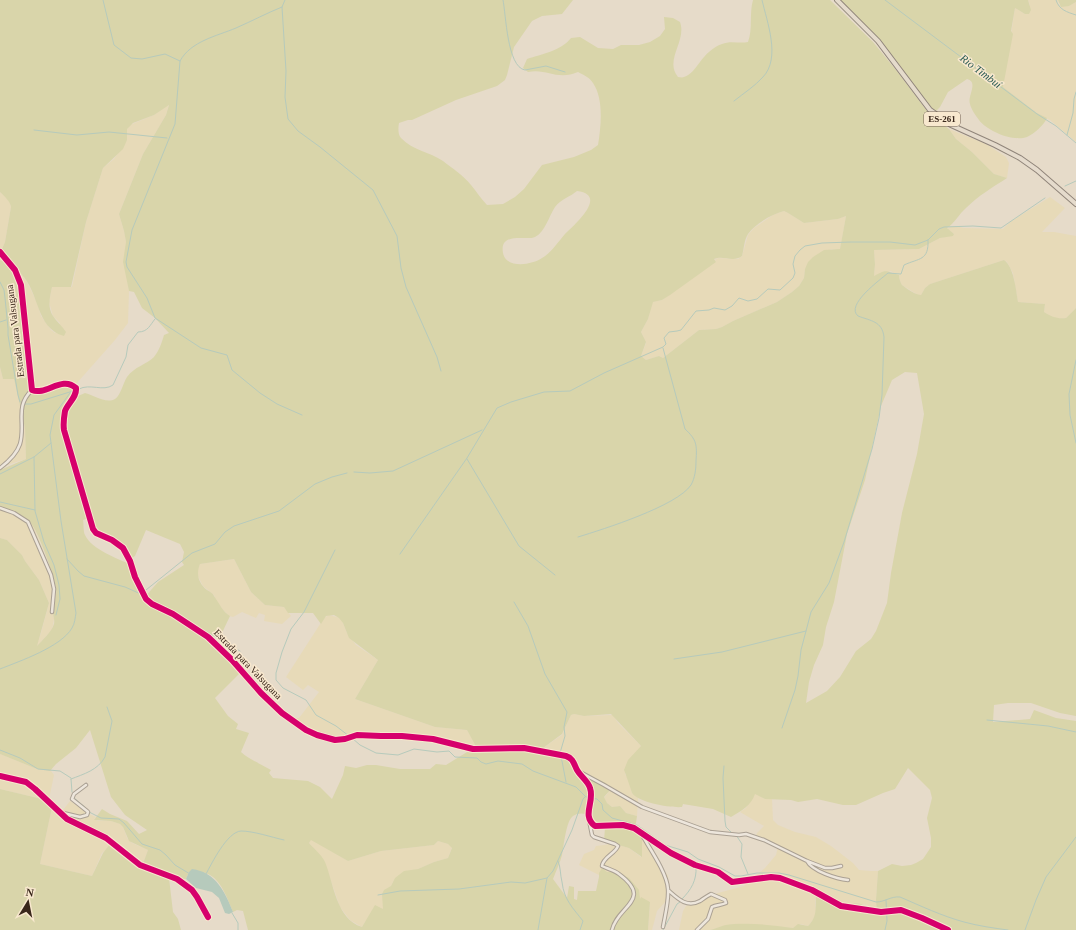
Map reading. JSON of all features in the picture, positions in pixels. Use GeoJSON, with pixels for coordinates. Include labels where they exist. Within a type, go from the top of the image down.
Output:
{"type":"FeatureCollection","features":[{"type":"Feature","properties":{"kind":"main road","name":"ES-261"},"geometry":{"type":"LineString","coordinates":[[837,0],[878,41],[934,112],[950,125],[1020,158],[1037,170],[1076,204]]}},
{"type":"Feature","properties":{"kind":"street","name":"Estrada para Valsugana"},"geometry":{"type":"LineString","coordinates":[[0,252],[15,270],[21,285],[32,390],[39,391],[56,385],[66,384],[76,388],[76,393],[66,410],[64,430],[93,528],[96,533],[112,540],[123,548],[146,599],[152,604],[173,614],[208,637],[232,660],[261,693],[295,723],[306,730],[335,740],[345,739],[357,735],[402,736],[433,739],[473,749],[508,748],[537,750],[569,757],[577,771],[589,784],[591,790],[588,818]]}},
{"type":"Feature","properties":{"kind":"street"},"geometry":{"type":"LineString","coordinates":[[0,468],[14,454],[20,445],[22,405],[26,396],[32,390]]}},
{"type":"Feature","properties":{"kind":"street"},"geometry":{"type":"LineString","coordinates":[[0,508],[14,513],[28,522],[51,574],[54,593],[52,612]]}},
{"type":"Feature","properties":{"kind":"street"},"geometry":{"type":"LineString","coordinates":[[577,771],[611,788],[636,804],[662,815],[677,819],[710,832],[739,835],[746,834],[764,840],[807,861],[826,868],[840,866]]}},
{"type":"Feature","properties":{"kind":"street"},"geometry":{"type":"LineString","coordinates":[[0,776],[26,782],[58,812],[73,823],[106,838],[140,865],[177,879],[192,890],[208,917]]}},
{"type":"Feature","properties":{"kind":"street"},"geometry":{"type":"LineString","coordinates":[[58,812],[80,817],[87,816],[88,812],[73,800],[72,797],[86,785]]}},
{"type":"Feature","properties":{"kind":"street"},"geometry":{"type":"LineString","coordinates":[[588,818],[595,826],[627,826],[634,828],[679,858],[718,872],[732,882],[771,876],[812,890],[841,906],[881,912],[901,910],[948,930]]}},
{"type":"Feature","properties":{"kind":"street"},"geometry":{"type":"LineString","coordinates":[[588,818],[592,835],[594,837],[618,846],[604,860],[602,866],[620,874],[630,886],[634,894],[633,900],[615,923],[612,930]]}},
{"type":"Feature","properties":{"kind":"street"},"geometry":{"type":"LineString","coordinates":[[642,834],[664,874],[668,891],[663,927]]}},
{"type":"Feature","properties":{"kind":"street"},"geometry":{"type":"LineString","coordinates":[[807,861],[809,866],[848,880]]}},
{"type":"Feature","properties":{"kind":"street"},"geometry":{"type":"LineString","coordinates":[[668,891],[687,904],[698,902],[711,894],[725,900],[726,903],[712,907],[708,919],[697,930]]}},
{"type":"Feature","properties":{"kind":"shaded area"},"geometry":{"type":"Polygon","coordinates":[[[0,0],[573,0],[562,14],[542,16],[532,21],[514,47],[505,80],[497,86],[456,100],[412,120],[399,123],[399,135],[405,142],[438,158],[454,169],[468,182],[487,205],[503,204],[515,197],[524,189],[542,165],[574,157],[591,150],[598,145],[601,113],[599,97],[592,81],[578,72],[558,75],[535,71],[528,72],[523,68],[527,59],[557,49],[571,38],[580,37],[598,48],[613,49],[621,45],[639,45],[650,42],[660,36],[665,29],[664,17],[673,18],[680,22],[681,29],[681,36],[674,57],[674,71],[678,77],[683,77],[691,73],[707,54],[716,47],[729,42],[748,42],[753,0],[830,0],[873,42],[930,115],[949,129],[956,139],[972,152],[994,174],[1007,178],[963,210],[947,228],[954,234],[953,236],[940,238],[919,249],[874,250],[874,276],[886,271],[899,275],[902,285],[914,293],[921,295],[925,288],[930,284],[1004,260],[1012,273],[1018,302],[1045,304],[1044,312],[1060,318],[1066,318],[1076,308],[1076,716],[1060,713],[1031,703],[1008,703],[994,705],[993,722],[1030,719],[1034,710],[1056,718],[1076,721],[1076,930],[710,930],[725,925],[734,924],[764,924],[793,928],[798,924],[808,926],[815,915],[816,895],[840,910],[845,906],[855,903],[864,905],[877,913],[876,900],[878,871],[892,864],[902,866],[916,863],[923,859],[931,847],[931,838],[927,818],[932,798],[930,790],[908,768],[895,789],[856,805],[843,805],[817,799],[798,802],[791,800],[765,799],[755,794],[748,805],[731,817],[713,809],[683,804],[682,807],[663,806],[641,800],[632,793],[624,770],[628,760],[641,746],[611,714],[584,716],[574,714],[571,715],[562,734],[543,748],[552,753],[572,758],[584,773],[606,783],[611,789],[604,797],[607,803],[612,807],[620,806],[626,813],[637,816],[635,830],[642,837],[642,857],[629,848],[604,841],[605,828],[595,827],[586,814],[581,813],[573,816],[569,823],[562,855],[553,879],[567,898],[569,886],[574,887],[574,899],[577,900],[578,891],[596,891],[599,873],[602,868],[607,872],[618,872],[629,878],[639,890],[640,899],[641,897],[650,902],[648,930],[248,930],[243,911],[237,910],[233,912],[218,882],[208,874],[197,871],[189,872],[186,879],[174,880],[169,878],[173,912],[178,919],[181,930],[0,930],[0,789],[42,799],[52,807],[40,864],[92,876],[103,853],[110,844],[113,844],[141,869],[148,850],[129,841],[123,827],[120,824],[111,821],[94,820],[102,809],[127,821],[139,834],[147,830],[125,815],[111,797],[90,730],[76,748],[56,764],[50,771],[37,769],[0,754],[0,538],[7,540],[22,555],[39,580],[49,603],[37,646],[49,633],[54,624],[53,612],[56,588],[41,543],[30,522],[20,515],[0,509],[0,470],[26,459],[25,428],[14,379],[3,379],[0,367],[0,260],[7,263],[2,249],[5,242],[11,207],[0,192],[0,0]],[[169,105],[154,115],[133,123],[127,129],[127,140],[123,149],[103,168],[86,222],[71,287],[52,287],[50,309],[53,316],[66,332],[64,336],[55,332],[43,318],[32,290],[21,274],[35,391],[45,390],[58,383],[65,383],[78,396],[85,393],[104,400],[115,399],[119,395],[127,377],[133,371],[154,357],[159,349],[164,335],[169,333],[155,318],[142,308],[134,292],[129,291],[123,262],[126,242],[119,214],[143,154],[166,115],[169,105]],[[577,191],[555,207],[544,228],[538,235],[531,238],[509,239],[505,242],[503,246],[503,253],[509,262],[526,264],[545,256],[586,211],[590,204],[590,198],[586,194],[577,191]],[[784,211],[774,214],[751,230],[747,236],[742,256],[735,259],[714,259],[716,262],[670,295],[662,300],[653,302],[648,319],[641,332],[646,342],[641,356],[646,360],[659,356],[663,358],[699,330],[716,329],[722,327],[777,302],[799,286],[804,278],[805,269],[808,262],[813,257],[824,250],[840,249],[846,216],[838,219],[804,223],[784,211]],[[905,372],[892,380],[881,406],[865,480],[847,534],[834,602],[826,627],[823,645],[814,665],[809,682],[806,703],[827,691],[840,677],[856,651],[871,639],[876,631],[887,603],[902,513],[917,454],[924,414],[917,373],[905,372]],[[91,517],[83,520],[84,532],[88,540],[93,545],[132,565],[139,591],[144,598],[158,582],[184,565],[182,562],[184,552],[180,544],[146,530],[135,556],[132,558],[120,545],[106,537],[94,527],[91,517]],[[234,559],[200,564],[198,574],[200,581],[207,590],[213,594],[223,610],[230,616],[221,635],[210,637],[241,672],[215,698],[228,716],[238,724],[236,729],[249,733],[241,752],[252,760],[271,770],[269,773],[273,778],[308,781],[320,787],[332,799],[343,775],[345,766],[356,768],[367,765],[376,765],[400,769],[430,769],[436,764],[446,765],[472,749],[478,750],[467,730],[435,727],[355,699],[378,660],[349,638],[343,623],[339,618],[334,615],[326,616],[321,624],[313,613],[288,613],[284,607],[265,605],[251,592],[234,559]],[[311,840],[309,843],[324,859],[341,909],[353,923],[362,927],[375,905],[383,909],[382,894],[384,890],[391,886],[395,878],[404,871],[418,869],[448,858],[452,848],[448,844],[438,841],[434,845],[381,851],[348,861],[311,840]]]}},
{"type":"Feature","properties":{"kind":"shaded area"},"geometry":{"type":"Polygon","coordinates":[[[838,0],[1028,0],[1031,10],[1029,14],[1025,14],[1015,8],[1011,31],[1013,34],[1003,87],[1037,113],[1047,118],[1046,121],[1033,134],[1027,137],[1008,137],[994,132],[979,120],[972,110],[970,101],[972,83],[967,79],[948,92],[940,107],[935,112],[884,46],[838,0]]]}},
{"type":"Feature","properties":{"kind":"shaded area"},"geometry":{"type":"Polygon","coordinates":[[[1028,0],[1058,0],[1059,5],[1069,6],[1076,2],[1076,142],[1050,120],[1037,113],[1003,87],[1015,8],[1025,14],[1030,5],[1028,0]]]}},
{"type":"Feature","properties":{"kind":"shaded area"},"geometry":{"type":"Polygon","coordinates":[[[1058,0],[1076,0],[1076,2],[1069,6],[1061,7],[1058,0]]]}},
{"type":"Feature","properties":{"kind":"shaded area"},"geometry":{"type":"Polygon","coordinates":[[[169,104],[166,115],[143,154],[119,214],[126,242],[129,291],[128,323],[76,384],[67,386],[65,383],[57,383],[43,391],[35,391],[21,274],[31,290],[41,316],[55,333],[60,323],[53,316],[49,302],[52,287],[72,287],[86,222],[103,168],[114,159],[127,140],[127,129],[130,125],[154,115],[169,104]]]}},
{"type":"Feature","properties":{"kind":"shaded area"},"geometry":{"type":"Polygon","coordinates":[[[949,129],[986,144],[1006,157],[1009,163],[1007,178],[994,174],[972,152],[956,139],[949,129]]]}},
{"type":"Feature","properties":{"kind":"shaded area"},"geometry":{"type":"Polygon","coordinates":[[[0,192],[6,197],[11,207],[5,242],[2,249],[8,264],[3,260],[0,260],[0,192]]]}},
{"type":"Feature","properties":{"kind":"shaded area"},"geometry":{"type":"Polygon","coordinates":[[[1050,197],[1065,208],[1042,232],[1054,232],[1076,236],[1076,308],[1066,318],[1058,319],[1051,317],[1044,312],[1045,304],[1018,302],[1013,273],[1007,262],[1004,260],[930,284],[925,288],[921,295],[918,295],[902,285],[899,277],[891,271],[874,276],[874,250],[919,249],[940,238],[954,234],[947,229],[951,226],[963,228],[1003,229],[1010,222],[1050,197]]]}},
{"type":"Feature","properties":{"kind":"shaded area"},"geometry":{"type":"Polygon","coordinates":[[[784,211],[804,223],[838,219],[846,216],[840,250],[831,249],[805,269],[804,278],[799,286],[777,302],[722,327],[716,329],[699,330],[663,358],[659,356],[646,360],[641,356],[646,343],[641,332],[648,319],[652,302],[662,300],[718,258],[738,259],[742,256],[748,235],[754,228],[773,215],[784,211]]]}},
{"type":"Feature","properties":{"kind":"shaded area"},"geometry":{"type":"Polygon","coordinates":[[[0,367],[3,379],[14,379],[25,428],[26,459],[10,464],[0,470],[0,367]]]}},
{"type":"Feature","properties":{"kind":"shaded area"},"geometry":{"type":"Polygon","coordinates":[[[0,509],[19,514],[32,523],[56,587],[57,599],[53,613],[54,619],[51,631],[36,647],[49,603],[39,580],[22,555],[7,540],[0,538],[0,509]]]}},
{"type":"Feature","properties":{"kind":"shaded area"},"geometry":{"type":"Polygon","coordinates":[[[234,559],[251,592],[265,605],[284,607],[291,616],[282,624],[264,621],[265,615],[259,613],[256,618],[242,612],[233,617],[229,616],[217,603],[214,595],[203,586],[197,570],[200,564],[234,559]]]}},
{"type":"Feature","properties":{"kind":"shaded area"},"geometry":{"type":"Polygon","coordinates":[[[329,615],[340,618],[347,633],[356,645],[378,660],[355,699],[435,727],[467,730],[479,750],[436,743],[363,736],[336,742],[326,740],[311,733],[291,718],[299,718],[319,692],[308,685],[303,690],[286,677],[324,618],[329,615]]]}},
{"type":"Feature","properties":{"kind":"shaded area"},"geometry":{"type":"Polygon","coordinates":[[[574,714],[584,716],[613,715],[618,723],[641,746],[625,774],[629,780],[632,793],[638,798],[637,816],[626,813],[620,806],[612,807],[607,803],[604,798],[611,789],[590,775],[584,773],[572,758],[552,753],[543,748],[562,735],[571,715],[574,714]]]}},
{"type":"Feature","properties":{"kind":"shaded area"},"geometry":{"type":"Polygon","coordinates":[[[0,754],[37,769],[51,771],[54,775],[48,804],[42,799],[0,789],[0,754]]]}},
{"type":"Feature","properties":{"kind":"shaded area"},"geometry":{"type":"Polygon","coordinates":[[[755,793],[765,799],[772,799],[773,820],[778,825],[795,832],[816,837],[831,846],[853,863],[859,870],[878,871],[876,900],[877,913],[867,905],[856,903],[847,905],[840,910],[816,896],[815,917],[808,926],[801,924],[793,928],[733,924],[710,930],[679,930],[683,911],[686,906],[718,893],[744,886],[765,868],[776,855],[778,847],[769,842],[755,838],[757,833],[764,826],[740,812],[746,808],[755,793]]]}},
{"type":"Feature","properties":{"kind":"shaded area"},"geometry":{"type":"Polygon","coordinates":[[[70,801],[96,817],[94,819],[98,821],[111,821],[120,824],[123,827],[127,838],[132,843],[148,850],[141,869],[113,844],[102,853],[92,876],[40,864],[52,807],[60,814],[70,801]]]}},
{"type":"Feature","properties":{"kind":"shaded area"},"geometry":{"type":"Polygon","coordinates":[[[642,837],[668,876],[669,892],[666,901],[657,911],[652,930],[648,930],[650,902],[640,899],[618,872],[599,873],[599,875],[579,865],[584,854],[594,850],[596,846],[612,843],[629,848],[641,857],[642,837]]]}},
{"type":"Feature","properties":{"kind":"shaded area"},"geometry":{"type":"Polygon","coordinates":[[[311,839],[348,861],[381,851],[434,845],[438,841],[452,847],[448,858],[411,871],[393,882],[383,904],[383,910],[365,922],[362,927],[350,920],[340,907],[324,861],[309,843],[311,839]]]}},
{"type":"Feature","properties":{"kind":"shaded area"},"geometry":{"type":"Polygon","coordinates":[[[192,869],[207,874],[218,884],[227,897],[233,912],[229,914],[225,913],[219,898],[212,892],[196,888],[186,879],[192,869]]]}},
{"type":"Feature","properties":{"kind":"waterway"},"geometry":{"type":"LineString","coordinates":[[103,0],[114,45],[131,58],[142,59],[165,54],[180,61]]}},
{"type":"Feature","properties":{"kind":"waterway"},"geometry":{"type":"LineString","coordinates":[[285,0],[282,7],[286,71],[285,97],[288,119],[298,131],[373,190],[397,236],[401,268],[406,287],[437,357],[441,371]]}},
{"type":"Feature","properties":{"kind":"waterway"},"geometry":{"type":"LineString","coordinates":[[503,0],[508,39],[514,60],[519,67],[525,70],[546,66],[565,72]]}},
{"type":"Feature","properties":{"kind":"waterway"},"geometry":{"type":"LineString","coordinates":[[734,101],[763,77],[771,60],[771,40],[762,0]]}},
{"type":"Feature","properties":{"kind":"waterway","name":"Rio Timbuí"},"geometry":{"type":"LineString","coordinates":[[885,0],[1037,114],[1056,126],[1076,143]]}},
{"type":"Feature","properties":{"kind":"waterway"},"geometry":{"type":"LineString","coordinates":[[1056,0],[1061,8],[1076,15]]}},
{"type":"Feature","properties":{"kind":"waterway"},"geometry":{"type":"LineString","coordinates":[[282,7],[205,40],[185,54],[180,61],[175,124],[132,230],[126,262],[127,267],[147,298],[155,318],[201,348],[227,355],[232,370],[260,393],[277,404],[302,415]]}},
{"type":"Feature","properties":{"kind":"waterway"},"geometry":{"type":"LineString","coordinates":[[1067,135],[1073,113],[1076,92]]}},
{"type":"Feature","properties":{"kind":"waterway"},"geometry":{"type":"LineString","coordinates":[[34,130],[77,135],[109,132],[167,138]]}},
{"type":"Feature","properties":{"kind":"waterway"},"geometry":{"type":"LineString","coordinates":[[1065,186],[1076,181]]}},
{"type":"Feature","properties":{"kind":"waterway"},"geometry":{"type":"LineString","coordinates":[[400,554],[467,458],[497,408],[544,392],[570,391],[604,373],[663,347],[666,344],[664,338],[669,332],[681,330],[696,311],[714,308],[725,310],[732,306],[739,298],[748,301],[757,299],[768,289],[780,290],[793,278],[795,273],[793,264],[795,256],[805,246],[822,243],[851,242],[890,242],[915,245],[928,240],[939,229],[944,227],[973,226],[1001,228],[1045,198]]}},
{"type":"Feature","properties":{"kind":"waterway"},"geometry":{"type":"LineString","coordinates":[[782,728],[795,690],[801,650],[811,612],[829,583],[844,542],[872,449],[879,418],[882,395],[883,332],[875,322],[858,316],[855,311],[856,306],[865,293],[888,273],[901,274],[904,265],[922,258],[927,252],[928,240]]}},
{"type":"Feature","properties":{"kind":"waterway"},"geometry":{"type":"LineString","coordinates":[[0,282],[4,290],[8,335],[20,402]]}},
{"type":"Feature","properties":{"kind":"waterway"},"geometry":{"type":"LineString","coordinates":[[79,389],[83,387],[105,388],[113,385],[126,357],[128,345],[138,332],[144,331],[155,319]]}},
{"type":"Feature","properties":{"kind":"waterway"},"geometry":{"type":"LineString","coordinates":[[0,322],[6,320]]}},
{"type":"Feature","properties":{"kind":"waterway"},"geometry":{"type":"LineString","coordinates":[[578,537],[621,523],[656,509],[683,493],[691,485],[696,467],[695,443],[692,436],[685,429],[663,348]]}},
{"type":"Feature","properties":{"kind":"waterway"},"geometry":{"type":"LineString","coordinates":[[1076,360],[1069,394],[1070,415],[1076,443]]}},
{"type":"Feature","properties":{"kind":"waterway"},"geometry":{"type":"LineString","coordinates":[[25,404],[31,404],[73,391]]}},
{"type":"Feature","properties":{"kind":"waterway"},"geometry":{"type":"LineString","coordinates":[[0,669],[29,658],[50,647],[67,635],[74,622],[76,613],[61,521],[50,435],[54,415],[70,393]]}},
{"type":"Feature","properties":{"kind":"waterway"},"geometry":{"type":"LineString","coordinates":[[354,472],[370,473],[393,471],[482,430]]}},
{"type":"Feature","properties":{"kind":"waterway"},"geometry":{"type":"LineString","coordinates":[[0,474],[34,457],[51,443]]}},
{"type":"Feature","properties":{"kind":"waterway"},"geometry":{"type":"LineString","coordinates":[[34,457],[35,511],[44,542],[54,565],[59,585],[60,599],[56,615]]}},
{"type":"Feature","properties":{"kind":"waterway"},"geometry":{"type":"LineString","coordinates":[[467,459],[519,546],[555,575]]}},
{"type":"Feature","properties":{"kind":"waterway"},"geometry":{"type":"LineString","coordinates":[[141,594],[192,553],[215,544],[225,532],[234,526],[279,511],[315,484],[347,473]]}},
{"type":"Feature","properties":{"kind":"waterway"},"geometry":{"type":"LineString","coordinates":[[0,502],[35,510]]}},
{"type":"Feature","properties":{"kind":"waterway"},"geometry":{"type":"LineString","coordinates":[[335,550],[304,612],[291,629],[282,652],[276,673],[276,680],[283,688],[306,700],[316,715],[336,726],[349,736]]}},
{"type":"Feature","properties":{"kind":"waterway"},"geometry":{"type":"LineString","coordinates":[[67,559],[84,576],[125,587],[143,595]]}},
{"type":"Feature","properties":{"kind":"waterway"},"geometry":{"type":"LineString","coordinates":[[146,597],[240,651]]}},
{"type":"Feature","properties":{"kind":"waterway"},"geometry":{"type":"LineString","coordinates":[[514,602],[528,626],[545,674],[567,712],[564,727],[565,736],[560,753]]}},
{"type":"Feature","properties":{"kind":"waterway"},"geometry":{"type":"LineString","coordinates":[[674,659],[722,652],[806,631]]}},
{"type":"Feature","properties":{"kind":"waterway"},"geometry":{"type":"LineString","coordinates":[[71,779],[95,768],[105,757],[112,721],[107,707]]}},
{"type":"Feature","properties":{"kind":"waterway"},"geometry":{"type":"LineString","coordinates":[[987,720],[1048,726],[1076,732]]}},
{"type":"Feature","properties":{"kind":"waterway"},"geometry":{"type":"LineString","coordinates":[[352,738],[360,745],[376,753],[398,755],[414,749],[437,752],[449,751],[455,757],[477,758],[486,764],[498,761],[522,764],[533,771],[576,787],[586,797],[589,797]]}},
{"type":"Feature","properties":{"kind":"waterway"},"geometry":{"type":"LineString","coordinates":[[0,750],[20,758],[38,769],[60,771],[71,778]]}},
{"type":"Feature","properties":{"kind":"waterway"},"geometry":{"type":"LineString","coordinates":[[560,757],[566,782]]}},
{"type":"Feature","properties":{"kind":"waterway"},"geometry":{"type":"LineString","coordinates":[[724,766],[723,778],[725,821],[726,827],[733,834]]}},
{"type":"Feature","properties":{"kind":"waterway"},"geometry":{"type":"LineString","coordinates":[[71,779],[72,792]]}},
{"type":"Feature","properties":{"kind":"waterway"},"geometry":{"type":"LineString","coordinates":[[73,797],[87,809]]}},
{"type":"Feature","properties":{"kind":"waterway"},"geometry":{"type":"LineString","coordinates":[[538,930],[547,878],[553,871],[585,797]]}},
{"type":"Feature","properties":{"kind":"waterway"},"geometry":{"type":"LineString","coordinates":[[592,798],[597,799],[602,804],[603,810],[612,818],[637,825],[665,845],[688,852],[698,859],[719,867],[735,876],[757,873],[779,873],[876,902],[894,897],[900,897],[956,920],[1008,930]]}},
{"type":"Feature","properties":{"kind":"waterway"},"geometry":{"type":"LineString","coordinates":[[89,812],[101,818],[119,819],[142,844],[160,850],[175,865],[190,874]]}},
{"type":"Feature","properties":{"kind":"waterway"},"geometry":{"type":"LineString","coordinates":[[206,874],[225,842],[236,833],[241,831],[251,832],[284,840]]}},
{"type":"Feature","properties":{"kind":"waterway"},"geometry":{"type":"LineString","coordinates":[[736,835],[742,844],[741,857],[748,874]]}},
{"type":"Feature","properties":{"kind":"waterway"},"geometry":{"type":"LineString","coordinates":[[1025,930],[1046,877],[1076,837]]}},
{"type":"Feature","properties":{"kind":"waterway"},"geometry":{"type":"LineString","coordinates":[[558,861],[565,894],[583,921],[580,930]]}},
{"type":"Feature","properties":{"kind":"waterway"},"geometry":{"type":"LineString","coordinates":[[682,899],[693,884],[696,876],[696,867]]}},
{"type":"Feature","properties":{"kind":"waterway"},"geometry":{"type":"LineString","coordinates":[[378,895],[400,891],[459,889],[511,882],[525,883],[547,878]]}},
{"type":"Feature","properties":{"kind":"waterway"},"geometry":{"type":"LineString","coordinates":[[885,930],[887,921],[886,900]]}},
{"type":"Feature","properties":{"kind":"waterway"},"geometry":{"type":"LineString","coordinates":[[663,930],[677,904],[680,902]]}},
{"type":"Feature","properties":{"kind":"waterway"},"geometry":{"type":"LineString","coordinates":[[232,913],[238,923],[238,930]]}},
{"type":"Feature","properties":{"kind":"cycle path"},"geometry":{"type":"LineString","coordinates":[[0,252],[15,270],[21,285],[32,390],[43,390],[65,384],[76,388],[74,397],[65,411],[64,430],[93,529],[96,533],[112,540],[123,548],[146,599],[152,604],[173,614],[208,637],[282,713],[306,730],[335,740],[345,739],[357,735],[402,736],[433,739],[473,749],[524,748],[566,756],[572,760],[589,786],[591,793],[589,817],[595,826],[623,825],[634,828],[671,853],[695,865],[718,872],[732,882],[771,877],[780,878],[812,890],[841,906],[881,912],[901,910],[948,930]]}},
{"type":"Feature","properties":{"kind":"cycle path"},"geometry":{"type":"LineString","coordinates":[[0,776],[26,782],[67,819],[106,838],[140,865],[177,879],[192,890],[208,917]]}}]}
